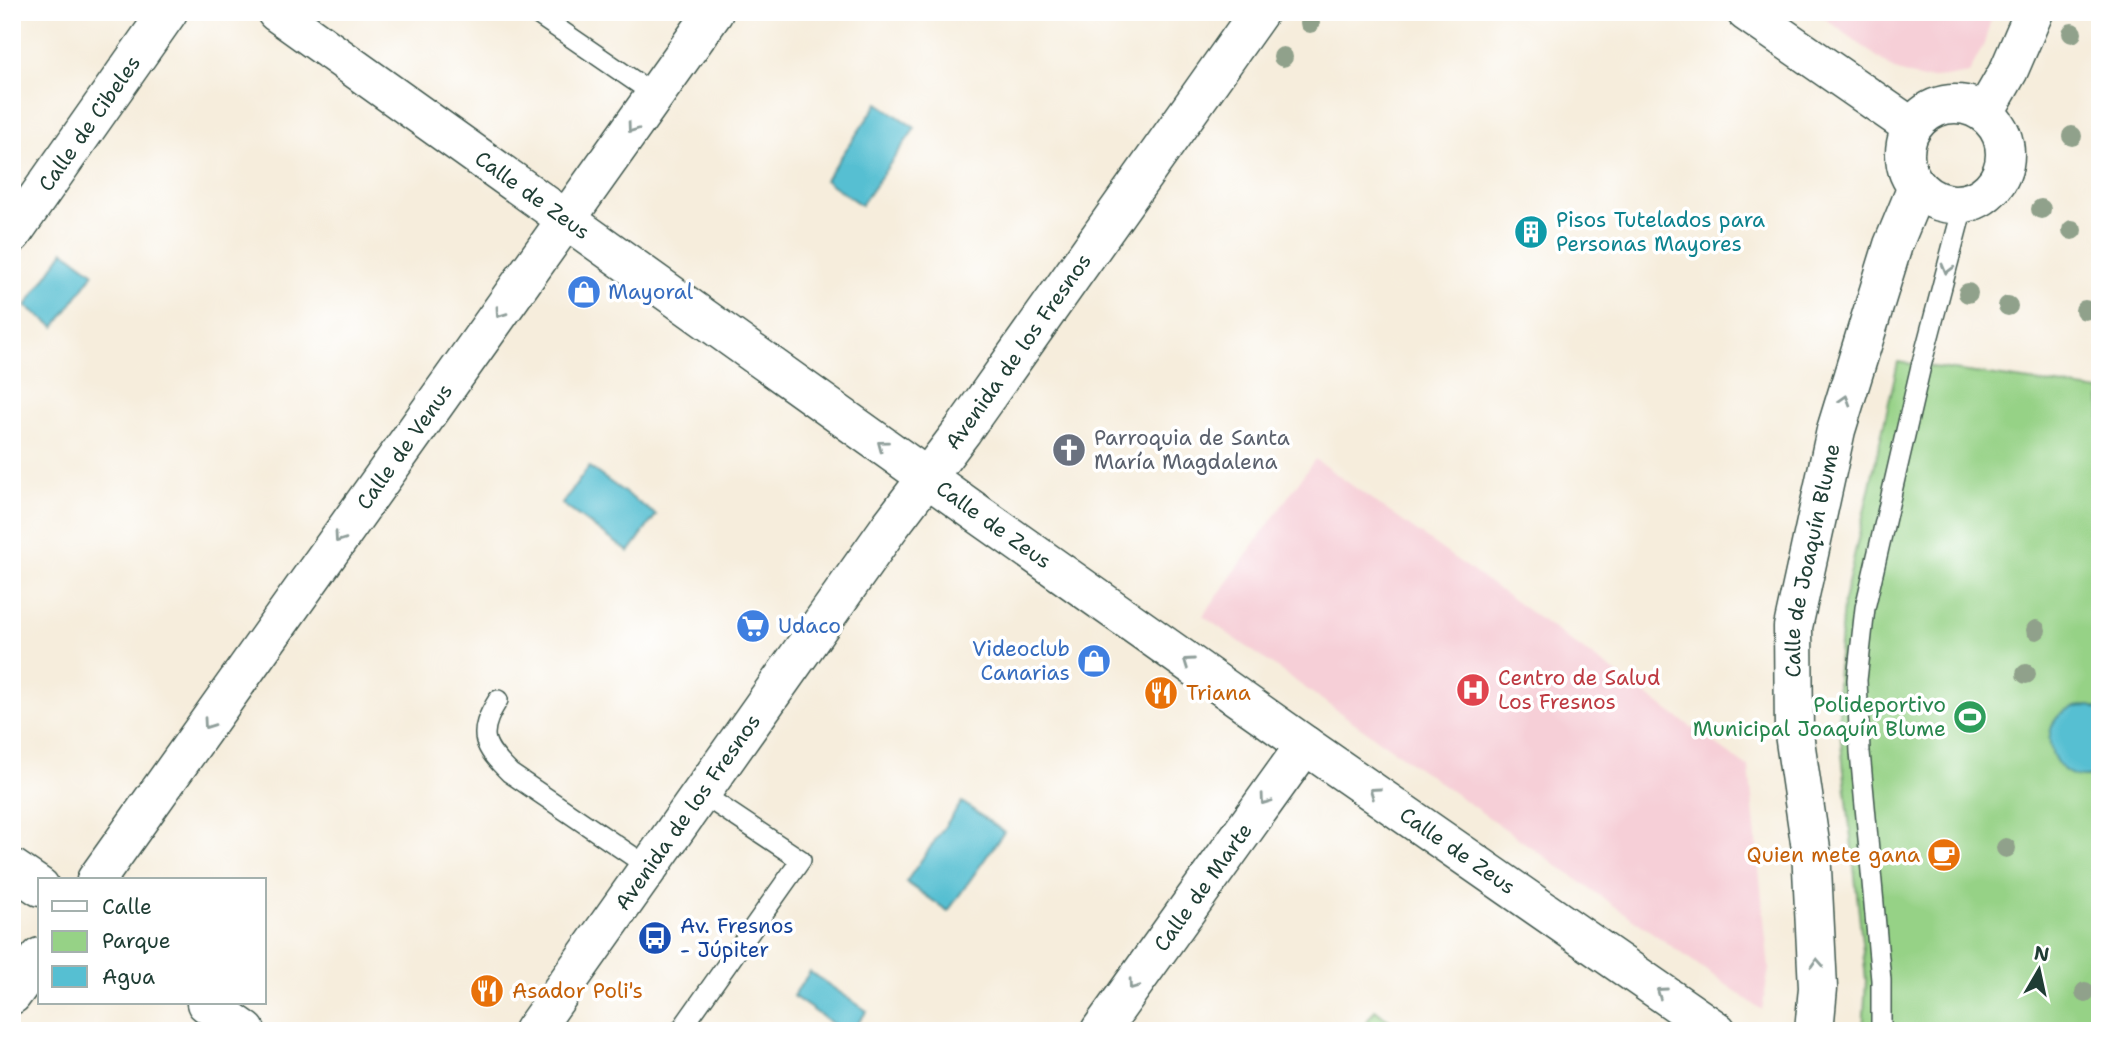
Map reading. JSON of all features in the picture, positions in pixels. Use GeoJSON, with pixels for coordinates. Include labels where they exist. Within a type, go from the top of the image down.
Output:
{"type":"FeatureCollection","features":[{"type":"Feature","properties":{"kind":"street","name":"Calle de Cibeles"},"geometry":{"type":"LineString","coordinates":[[12,234],[167,12]]}},
{"type":"Feature","properties":{"kind":"street","name":"Calle de Zeus"},"geometry":{"type":"LineString","coordinates":[[276,12],[927,478],[1717,1031]]}},
{"type":"Feature","properties":{"kind":"street","name":"Calle de Venus"},"geometry":{"type":"LineString","coordinates":[[97,878],[714,12]]}},
{"type":"Feature","properties":{"kind":"street","name":"Avenida de los Fresnos"},"geometry":{"type":"LineString","coordinates":[[533,1031],[1259,12]]}},
{"type":"Feature","properties":{"kind":"street"},"geometry":{"type":"LineString","coordinates":[[1746,12],[1912,127]]}},
{"type":"Feature","properties":{"kind":"street"},"geometry":{"type":"LineString","coordinates":[[1985,113],[2009,70],[2034,12]]}},
{"type":"Feature","properties":{"kind":"street"},"geometry":{"type":"LineString","coordinates":[[1942,104],[1964,104],[1985,113],[1999,130],[2005,149],[2003,171],[1994,186],[1982,197],[1964,203],[1945,203],[1929,197],[1917,187],[1908,172],[1905,148],[1912,127],[1925,113],[1942,104]]}},
{"type":"Feature","properties":{"kind":"street","name":"Calle de Joaquín Blume"},"geometry":{"type":"LineString","coordinates":[[1814,1031],[1818,974],[1811,849],[1794,734],[1793,627],[1836,430],[1893,245],[1917,187]]}},
{"type":"Feature","properties":{"kind":"street","name":"Calle de Marte"},"geometry":{"type":"LineString","coordinates":[[1100,1031],[1305,745]]}},
{"type":"Feature","properties":{"kind":"street"},"geometry":{"type":"LineString","coordinates":[[12,868],[38,886]]}},
{"type":"Feature","properties":{"kind":"street"},"geometry":{"type":"LineString","coordinates":[[12,995],[38,960]]}},
{"type":"Feature","properties":{"kind":"street"},"geometry":{"type":"LineString","coordinates":[[207,1004],[246,1031]]}},
{"type":"Feature","properties":{"kind":"lane"},"geometry":{"type":"LineString","coordinates":[[534,12],[655,95]]}},
{"type":"Feature","properties":{"kind":"lane"},"geometry":{"type":"LineString","coordinates":[[1881,1031],[1881,980],[1860,752],[1857,680],[1865,608],[1921,366],[1964,203]]}},
{"type":"Feature","properties":{"kind":"lane"},"geometry":{"type":"LineString","coordinates":[[498,700],[488,715],[484,730],[486,747],[496,759],[510,773],[650,868]]}},
{"type":"Feature","properties":{"kind":"lane"},"geometry":{"type":"LineString","coordinates":[[680,1031],[801,860],[702,794]]}},
{"type":"Feature","properties":{"kind":"shaded area"},"geometry":{"type":"Polygon","coordinates":[[[1816,12],[1993,12],[1984,44],[1969,73],[1923,79],[1895,70],[1816,12]]]}},
{"type":"Feature","properties":{"kind":"shaded area","name":"Centro de Salud Los Fresnos"},"geometry":{"type":"Polygon","coordinates":[[[1315,459],[1749,768],[1769,969],[1762,1010],[1203,616],[1315,459]]]}},
{"type":"Feature","properties":{"kind":"green space","name":"Polideportivo Municipal Joaquín Blume"},"geometry":{"type":"Polygon","coordinates":[[[1898,362],[2100,391],[2100,1031],[1863,1031],[1866,980],[1837,681],[1843,605],[1898,362]]]}},
{"type":"Feature","properties":{"kind":"green space"},"geometry":{"type":"Polygon","coordinates":[[[1375,1010],[1404,1031],[1360,1031],[1375,1010]]]}},
{"type":"Feature","properties":{"kind":"water"},"geometry":{"type":"Polygon","coordinates":[[[878,103],[915,128],[861,205],[825,180],[878,103]]]}},
{"type":"Feature","properties":{"kind":"water"},"geometry":{"type":"Polygon","coordinates":[[[64,251],[94,273],[55,327],[26,306],[64,251]]]}},
{"type":"Feature","properties":{"kind":"water"},"geometry":{"type":"Polygon","coordinates":[[[589,467],[656,515],[629,552],[562,504],[589,467]]]}},
{"type":"Feature","properties":{"kind":"water"},"geometry":{"type":"Polygon","coordinates":[[[2091,706],[2100,710],[2100,773],[2084,777],[2070,774],[2059,765],[2052,753],[2050,739],[2052,726],[2060,714],[2075,707],[2091,706]]]}},
{"type":"Feature","properties":{"kind":"water"},"geometry":{"type":"Polygon","coordinates":[[[962,802],[1004,832],[948,911],[906,882],[962,802]]]}},
{"type":"Feature","properties":{"kind":"water"},"geometry":{"type":"Polygon","coordinates":[[[810,972],[867,1011],[852,1031],[843,1031],[793,996],[810,972]]]}},
{"type":"Feature","properties":{"kind":"place","name":"Pisos Tutelados para Personas Mayores"},"geometry":{"type":"Point","coordinates":[1531,232]}},
{"type":"Feature","properties":{"kind":"place","name":"Mayoral"},"geometry":{"type":"Point","coordinates":[584,292]}},
{"type":"Feature","properties":{"kind":"place","name":"Parroquia de Santa María Magdalena"},"geometry":{"type":"Point","coordinates":[1069,450]}},
{"type":"Feature","properties":{"kind":"place","name":"Udaco"},"geometry":{"type":"Point","coordinates":[753,626]}},
{"type":"Feature","properties":{"kind":"place","name":"Videoclub Canarias"},"geometry":{"type":"Point","coordinates":[1094,661]}},
{"type":"Feature","properties":{"kind":"place","name":"Centro de Salud Los Fresnos"},"geometry":{"type":"Point","coordinates":[1473,690]}},
{"type":"Feature","properties":{"kind":"place","name":"Triana"},"geometry":{"type":"Point","coordinates":[1161,693]}},
{"type":"Feature","properties":{"kind":"place","name":"Polideportivo Municipal Joaquín Blume"},"geometry":{"type":"Point","coordinates":[1970,717]}},
{"type":"Feature","properties":{"kind":"place","name":"Quien mete gana"},"geometry":{"type":"Point","coordinates":[1944,855]}},
{"type":"Feature","properties":{"kind":"place","name":"Av. Fresnos - Júpiter"},"geometry":{"type":"Point","coordinates":[655,938]}},
{"type":"Feature","properties":{"kind":"place","name":"Asador Poli's"},"geometry":{"type":"Point","coordinates":[487,991]}}]}
